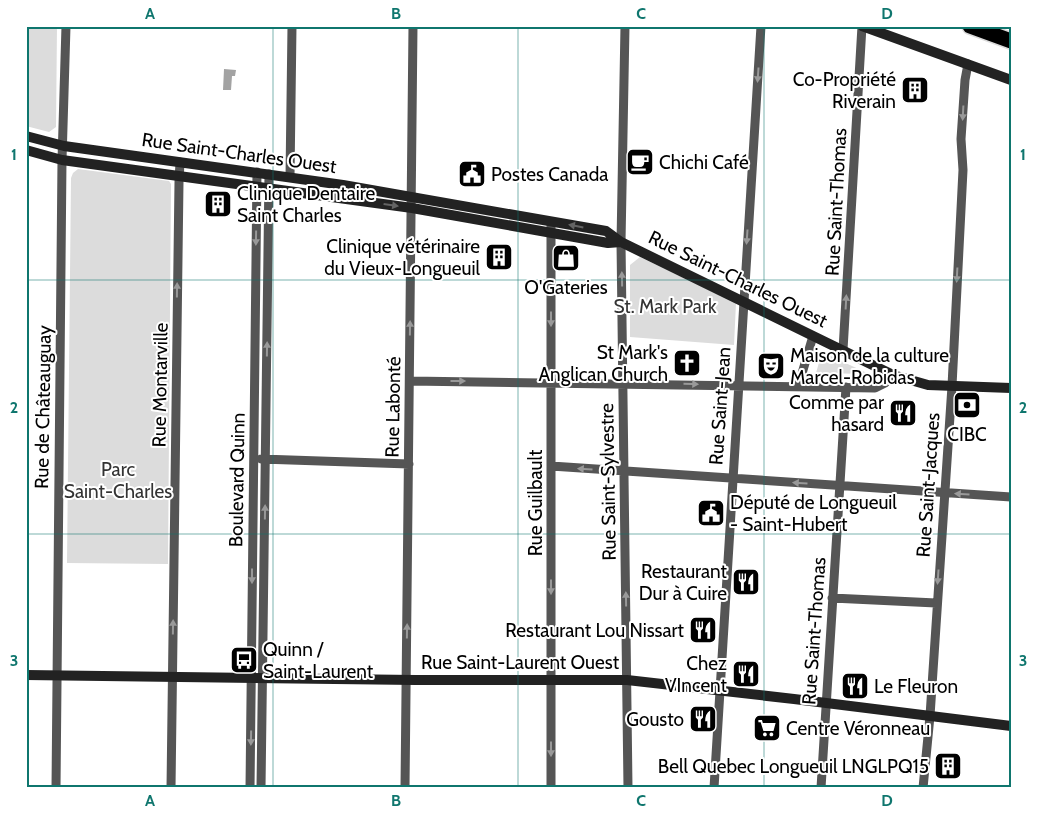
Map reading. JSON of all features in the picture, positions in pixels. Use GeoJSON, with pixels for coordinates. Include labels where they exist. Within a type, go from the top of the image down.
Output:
{"type":"FeatureCollection","features":[{"type":"Feature","properties":{"kind":"highway"},"geometry":{"type":"LineString","coordinates":[[970,26],[1011,41]]}},
{"type":"Feature","properties":{"kind":"street","name":"Rue de Châteauguay"},"geometry":{"type":"LineString","coordinates":[[56,788],[62,160],[64,146],[66,26]]}},
{"type":"Feature","properties":{"kind":"street"},"geometry":{"type":"LineString","coordinates":[[290,177],[292,26]]}},
{"type":"Feature","properties":{"kind":"street","name":"Rue Labonté"},"geometry":{"type":"LineString","coordinates":[[405,788],[413,26]]}},
{"type":"Feature","properties":{"kind":"street","name":"Rue Saint-Sylvestre"},"geometry":{"type":"LineString","coordinates":[[625,26],[621,242],[628,788]]}},
{"type":"Feature","properties":{"kind":"street","name":"Rue Saint-Jean"},"geometry":{"type":"LineString","coordinates":[[714,788],[761,26]]}},
{"type":"Feature","properties":{"kind":"street"},"geometry":{"type":"LineString","coordinates":[[862,26],[1011,80]]}},
{"type":"Feature","properties":{"kind":"street","name":"Rue Saint-Thomas"},"geometry":{"type":"LineString","coordinates":[[843,350],[862,26]]}},
{"type":"Feature","properties":{"kind":"street","name":"Rue Saint-Jacques"},"geometry":{"type":"LineString","coordinates":[[924,788],[952,386],[963,170],[962,129],[965,80],[968,64]]}},
{"type":"Feature","properties":{"kind":"street","name":"Rue Saint-Charles Ouest"},"geometry":{"type":"LineString","coordinates":[[26,136],[64,146],[290,177],[551,220],[606,231],[621,242],[893,375],[918,383],[1011,388]]}},
{"type":"Feature","properties":{"kind":"street","name":"Rue Saint-Charles Ouest"},"geometry":{"type":"LineString","coordinates":[[26,150],[62,160],[412,208],[551,234],[608,243],[621,242]]}},
{"type":"Feature","properties":{"kind":"street","name":"Rue Montarville"},"geometry":{"type":"LineString","coordinates":[[171,788],[180,162]]}},
{"type":"Feature","properties":{"kind":"street","name":"Boulevard Quinn"},"geometry":{"type":"LineString","coordinates":[[257,172],[254,459],[256,678],[261,788]]}},
{"type":"Feature","properties":{"kind":"street","name":"Boulevard Quinn"},"geometry":{"type":"LineString","coordinates":[[250,788],[266,460],[269,174]]}},
{"type":"Feature","properties":{"kind":"street","name":"Rue Guilbault"},"geometry":{"type":"LineString","coordinates":[[551,220],[551,788]]}},
{"type":"Feature","properties":{"kind":"street"},"geometry":{"type":"LineString","coordinates":[[798,387],[813,336]]}},
{"type":"Feature","properties":{"kind":"street"},"geometry":{"type":"LineString","coordinates":[[410,381],[876,388],[893,375]]}},
{"type":"Feature","properties":{"kind":"street","name":"Rue Saint-Thomas"},"geometry":{"type":"LineString","coordinates":[[821,788],[846,387]]}},
{"type":"Feature","properties":{"kind":"street"},"geometry":{"type":"LineString","coordinates":[[254,459],[409,464]]}},
{"type":"Feature","properties":{"kind":"street"},"geometry":{"type":"LineString","coordinates":[[551,466],[1011,497]]}},
{"type":"Feature","properties":{"kind":"street"},"geometry":{"type":"LineString","coordinates":[[832,598],[936,603]]}},
{"type":"Feature","properties":{"kind":"street","name":"Rue Saint-Laurent Ouest"},"geometry":{"type":"LineString","coordinates":[[26,675],[406,680],[627,680],[1011,726]]}},
{"type":"Feature","properties":{"kind":"green space"},"geometry":{"type":"Polygon","coordinates":[[[26,26],[57,26],[56,127],[49,132],[26,126],[26,26]]]}},
{"type":"Feature","properties":{"kind":"green space","name":"Parc Saint-Charles"},"geometry":{"type":"Polygon","coordinates":[[[78,169],[169,181],[171,184],[168,564],[67,563],[71,178],[78,169]]]}},
{"type":"Feature","properties":{"kind":"green space","name":"St. Mark Park"},"geometry":{"type":"Polygon","coordinates":[[[640,257],[736,303],[734,345],[630,337],[630,265],[640,257]]]}},
{"type":"Feature","properties":{"kind":"green space"},"geometry":{"type":"Polygon","coordinates":[[[822,352],[867,373],[867,374],[816,373],[822,352]]]}},
{"type":"Feature","properties":{"kind":"shaded area"},"geometry":{"type":"Polygon","coordinates":[[[224,69],[236,70],[235,76],[232,76],[231,90],[223,90],[224,69]]]}},
{"type":"Feature","properties":{"kind":"place","name":"Co-Propriété Riverain"},"geometry":{"type":"Point","coordinates":[915,90]}},
{"type":"Feature","properties":{"kind":"place","name":"Chichi Café"},"geometry":{"type":"Point","coordinates":[640,162]}},
{"type":"Feature","properties":{"kind":"place","name":"Postes Canada"},"geometry":{"type":"Point","coordinates":[472,174]}},
{"type":"Feature","properties":{"kind":"place","name":"Clinique Dentaire Saint Charles"},"geometry":{"type":"Point","coordinates":[218,204]}},
{"type":"Feature","properties":{"kind":"place","name":"Clinique vétérinaire du Vieux-Longueuil"},"geometry":{"type":"Point","coordinates":[499,257]}},
{"type":"Feature","properties":{"kind":"place","name":"O'Gateries"},"geometry":{"type":"Point","coordinates":[566,258]}},
{"type":"Feature","properties":{"kind":"place","name":"St Mark's Anglican Church"},"geometry":{"type":"Point","coordinates":[687,363]}},
{"type":"Feature","properties":{"kind":"place","name":"Maison de la culture Marcel-Robidas"},"geometry":{"type":"Point","coordinates":[771,366]}},
{"type":"Feature","properties":{"kind":"place","name":"CIBC"},"geometry":{"type":"Point","coordinates":[967,405]}},
{"type":"Feature","properties":{"kind":"place","name":"Comme par hasard"},"geometry":{"type":"Point","coordinates":[903,413]}},
{"type":"Feature","properties":{"kind":"place","name":"Député de Longueuil - Saint-Hubert"},"geometry":{"type":"Point","coordinates":[711,513]}},
{"type":"Feature","properties":{"kind":"place","name":"Restaurant Dur à Cuire"},"geometry":{"type":"Point","coordinates":[746,582]}},
{"type":"Feature","properties":{"kind":"place","name":"Restaurant Lou Nissart"},"geometry":{"type":"Point","coordinates":[703,630]}},
{"type":"Feature","properties":{"kind":"place","name":"Quinn / Saint-Laurent"},"geometry":{"type":"Point","coordinates":[244,660]}},
{"type":"Feature","properties":{"kind":"place","name":"Chez VIncent"},"geometry":{"type":"Point","coordinates":[746,674]}},
{"type":"Feature","properties":{"kind":"place","name":"Le Fleuron"},"geometry":{"type":"Point","coordinates":[855,686]}},
{"type":"Feature","properties":{"kind":"place","name":"Gousto"},"geometry":{"type":"Point","coordinates":[703,719]}},
{"type":"Feature","properties":{"kind":"place","name":"Centre Véronneau"},"geometry":{"type":"Point","coordinates":[767,728]}},
{"type":"Feature","properties":{"kind":"place","name":"Bell Quebec Longueuil LNGLPQ15"},"geometry":{"type":"Point","coordinates":[948,766]}}]}
